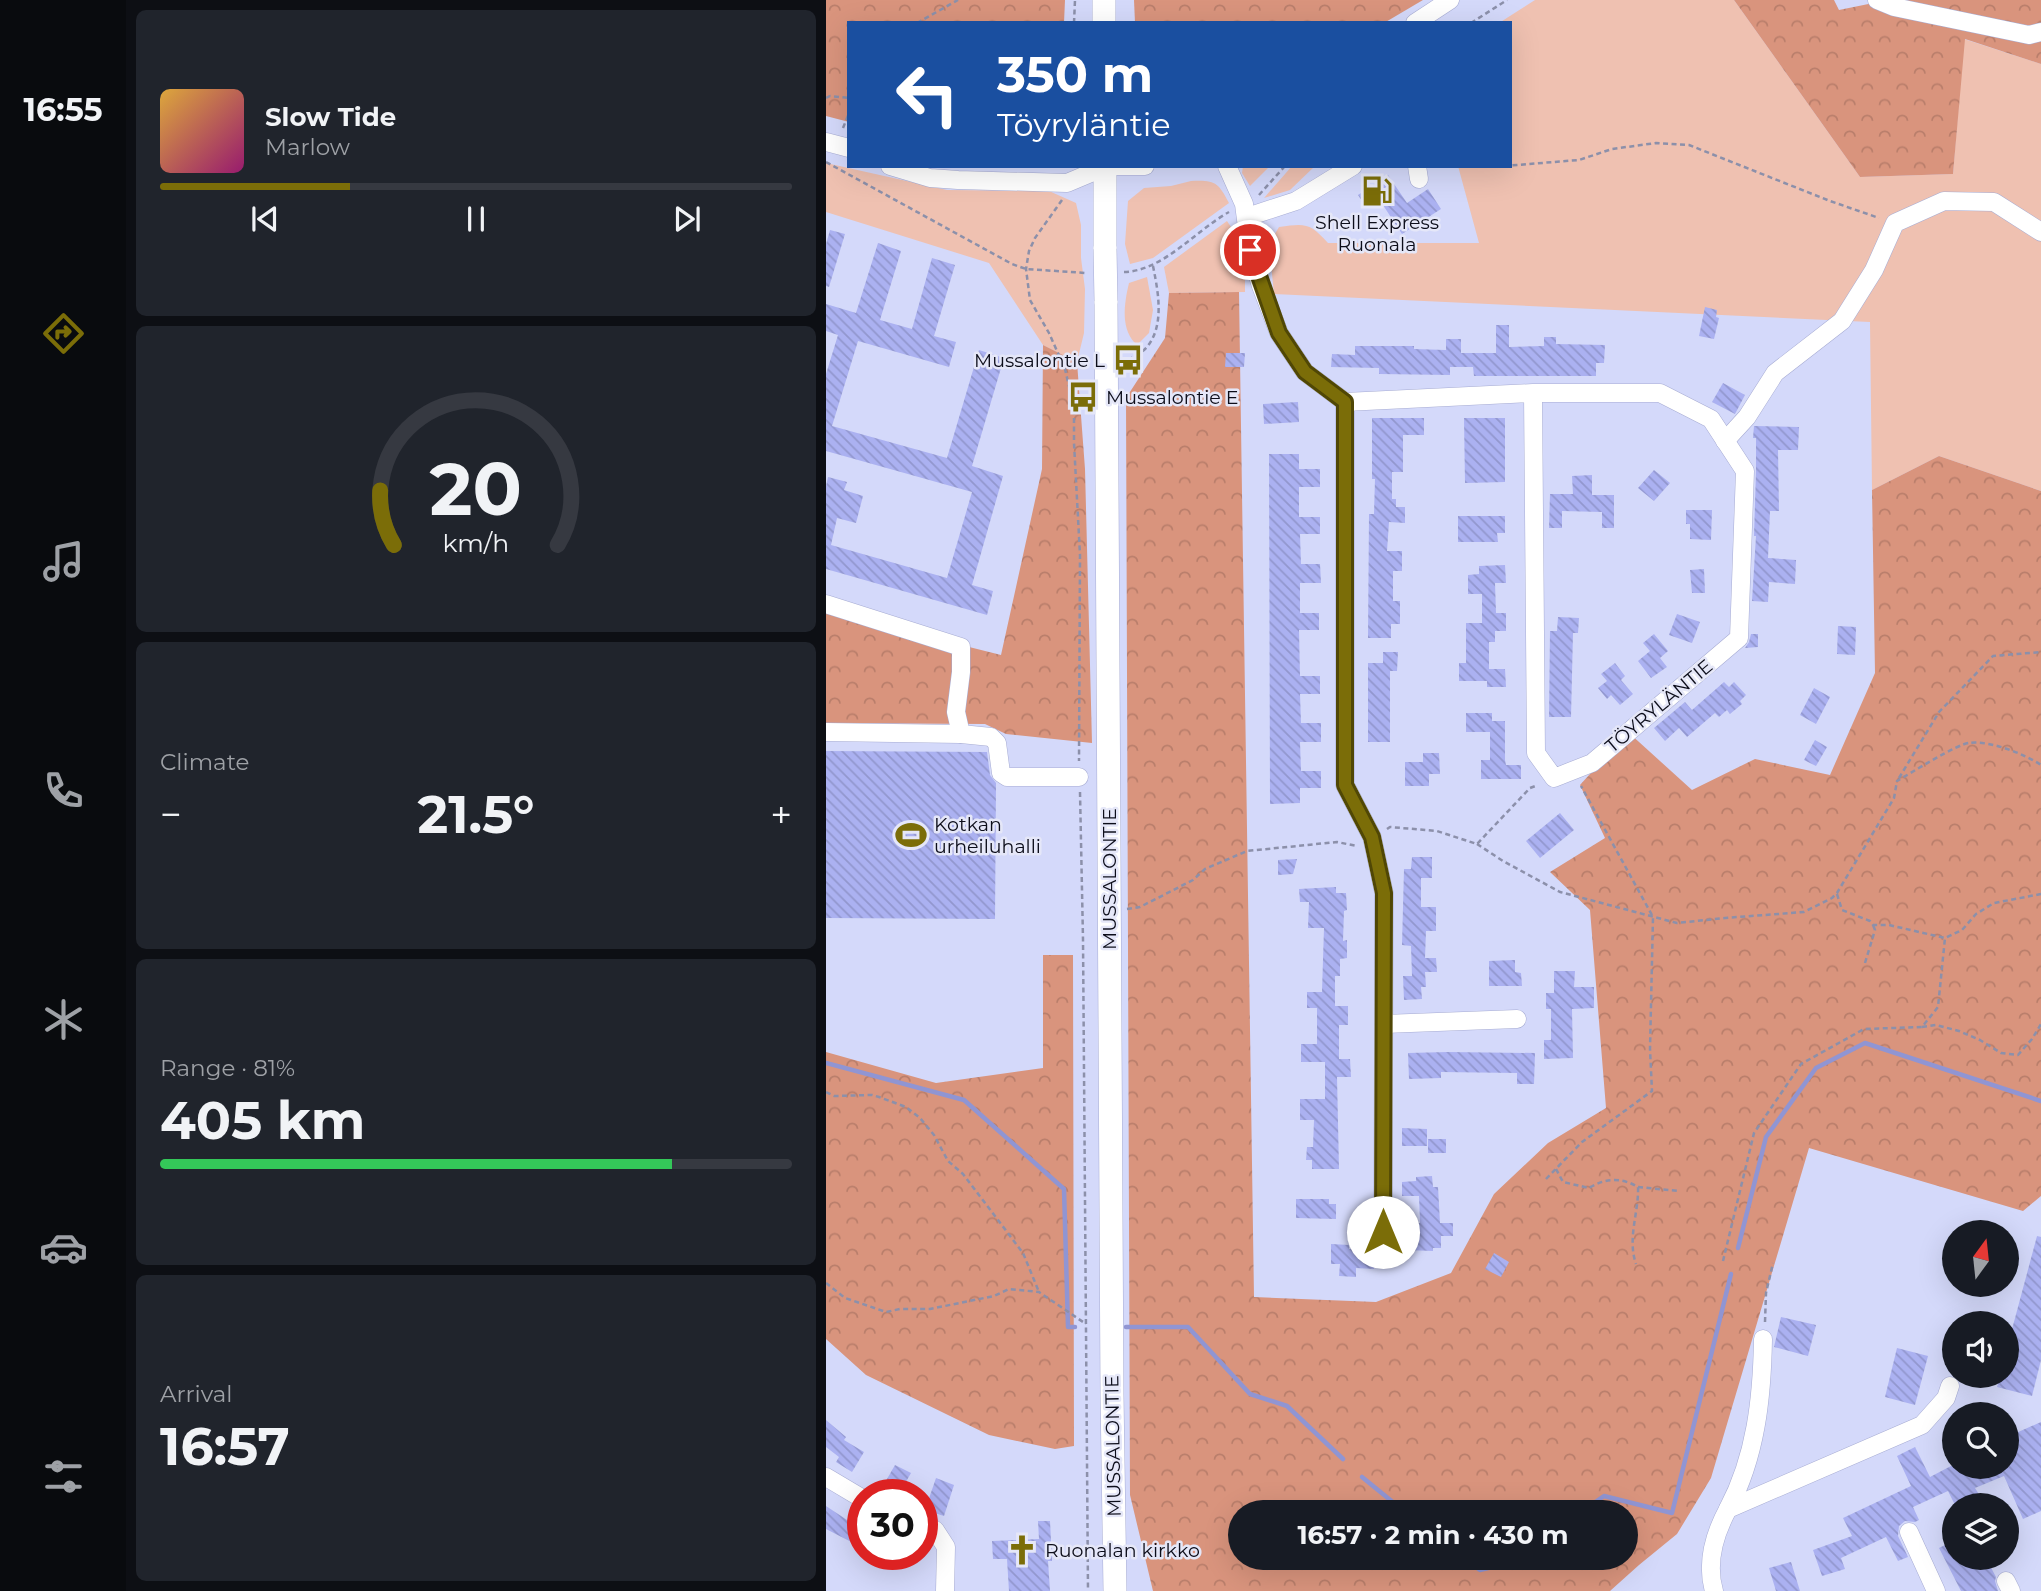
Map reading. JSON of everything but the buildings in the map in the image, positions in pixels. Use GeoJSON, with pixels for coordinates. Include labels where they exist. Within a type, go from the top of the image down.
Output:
{"type":"FeatureCollection","features":[{"type":"Feature","properties":{"kind":"main road"},"geometry":{"type":"LineString","coordinates":[[1104,0],[1104,21]]}},
{"type":"Feature","properties":{"kind":"main road","name":"MUSSALONTIE"},"geometry":{"type":"LineString","coordinates":[[1103,168],[1106,301],[1111,1381],[1115,1591]]}},
{"type":"Feature","properties":{"kind":"street"},"geometry":{"type":"LineString","coordinates":[[1418,21],[1450,0]]}},
{"type":"Feature","properties":{"kind":"street"},"geometry":{"type":"LineString","coordinates":[[1877,0],[1894,7],[2029,35],[2041,32]]}},
{"type":"Feature","properties":{"kind":"street"},"geometry":{"type":"LineString","coordinates":[[826,142],[847,144]]}},
{"type":"Feature","properties":{"kind":"street"},"geometry":{"type":"LineString","coordinates":[[897,168],[930,178],[1067,183],[1101,168]]}},
{"type":"Feature","properties":{"kind":"street"},"geometry":{"type":"LineString","coordinates":[[1228,168],[1245,211],[1250,250],[1279,333],[1305,372],[1345,402],[1345,785],[1373,841],[1384,893],[1383,1232]]}},
{"type":"Feature","properties":{"kind":"street"},"geometry":{"type":"LineString","coordinates":[[1245,211],[1296,201],[1350,168]]}},
{"type":"Feature","properties":{"kind":"street"},"geometry":{"type":"LineString","coordinates":[[1725,441],[1747,417],[1775,373],[1842,321],[1874,270],[1895,223],[1944,201],[1994,202],[2041,232]]}},
{"type":"Feature","properties":{"kind":"street"},"geometry":{"type":"LineString","coordinates":[[1533,393],[1536,753],[1562,775]]}},
{"type":"Feature","properties":{"kind":"street","name":"TÖYRYLÄNTIE"},"geometry":{"type":"LineString","coordinates":[[1345,402],[1533,393],[1660,393],[1711,419],[1745,471],[1739,638],[1592,763],[1562,775]]}},
{"type":"Feature","properties":{"kind":"street"},"geometry":{"type":"LineString","coordinates":[[826,604],[961,647],[956,712],[961,734]]}},
{"type":"Feature","properties":{"kind":"street"},"geometry":{"type":"LineString","coordinates":[[826,732],[991,737],[997,743],[1001,773],[1007,777],[1079,777]]}},
{"type":"Feature","properties":{"kind":"street"},"geometry":{"type":"LineString","coordinates":[[1384,1024],[1517,1019]]}},
{"type":"Feature","properties":{"kind":"street"},"geometry":{"type":"LineString","coordinates":[[1714,1591],[1710,1566],[1721,1523],[1741,1486],[1754,1441],[1763,1339]]}},
{"type":"Feature","properties":{"kind":"street"},"geometry":{"type":"LineString","coordinates":[[1728,1509],[1922,1424],[1946,1398],[1949,1388]]}},
{"type":"Feature","properties":{"kind":"street"},"geometry":{"type":"LineString","coordinates":[[826,1477],[847,1489]]}},
{"type":"Feature","properties":{"kind":"street"},"geometry":{"type":"LineString","coordinates":[[1909,1532],[1937,1591]]}},
{"type":"Feature","properties":{"kind":"street"},"geometry":{"type":"LineString","coordinates":[[938,1535],[946,1547],[945,1591]]}},
{"type":"Feature","properties":{"kind":"path"},"geometry":{"type":"LineString","coordinates":[[921,21],[958,0]]}},
{"type":"Feature","properties":{"kind":"path"},"geometry":{"type":"LineString","coordinates":[[1074,21],[1075,0]]}},
{"type":"Feature","properties":{"kind":"path"},"geometry":{"type":"LineString","coordinates":[[1474,21],[1507,0]]}},
{"type":"Feature","properties":{"kind":"path"},"geometry":{"type":"LineString","coordinates":[[826,98],[847,98]]}},
{"type":"Feature","properties":{"kind":"path"},"geometry":{"type":"LineString","coordinates":[[1512,165],[1579,160],[1612,149],[1656,143],[1689,145],[1830,201],[1895,223]]}},
{"type":"Feature","properties":{"kind":"path"},"geometry":{"type":"LineString","coordinates":[[826,162],[1012,264],[1026,269],[1087,274]]}},
{"type":"Feature","properties":{"kind":"path"},"geometry":{"type":"LineString","coordinates":[[1121,272],[1153,266],[1224,215],[1245,211],[1283,168]]}},
{"type":"Feature","properties":{"kind":"path"},"geometry":{"type":"LineString","coordinates":[[1067,183],[1065,196],[1029,251],[1026,269],[1030,300],[1065,369],[1074,408],[1080,555],[1079,777],[1083,939],[1088,1591]]}},
{"type":"Feature","properties":{"kind":"path"},"geometry":{"type":"LineString","coordinates":[[1128,360],[1145,350],[1152,340],[1156,326],[1158,289],[1153,266]]}},
{"type":"Feature","properties":{"kind":"path"},"geometry":{"type":"LineString","coordinates":[[1074,408],[1083,397]]}},
{"type":"Feature","properties":{"kind":"path"},"geometry":{"type":"LineString","coordinates":[[1109,909],[1140,906],[1193,880],[1205,869],[1247,851],[1337,842],[1356,846],[1373,841],[1390,827],[1437,831],[1477,844],[1560,892],[1677,923],[1804,912],[1837,893],[1895,798],[1897,781],[1939,712],[1993,656],[2041,652]]}},
{"type":"Feature","properties":{"kind":"path"},"geometry":{"type":"LineString","coordinates":[[1897,781],[1967,743],[1982,743],[2012,751],[2041,765]]}},
{"type":"Feature","properties":{"kind":"path"},"geometry":{"type":"LineString","coordinates":[[1477,844],[1530,788],[1562,775],[1586,794],[1653,917],[1650,1049],[1652,1091],[1582,1142],[1546,1179]]}},
{"type":"Feature","properties":{"kind":"path"},"geometry":{"type":"LineString","coordinates":[[1837,893],[1842,910],[1870,921],[1873,925],[1875,930],[1865,963]]}},
{"type":"Feature","properties":{"kind":"path"},"geometry":{"type":"LineString","coordinates":[[1873,925],[1889,925],[1945,938],[1962,930],[1976,914],[1994,903],[2041,894]]}},
{"type":"Feature","properties":{"kind":"path"},"geometry":{"type":"LineString","coordinates":[[1922,1027],[1938,1007],[1945,938]]}},
{"type":"Feature","properties":{"kind":"path"},"geometry":{"type":"LineString","coordinates":[[1723,1261],[1754,1133],[1801,1064],[1864,1029],[1936,1025],[1980,1040],[2001,1053],[2018,1055],[2041,1024]]}},
{"type":"Feature","properties":{"kind":"path"},"geometry":{"type":"LineString","coordinates":[[826,1092],[834,1096],[872,1095],[906,1107],[919,1118],[934,1135],[948,1161],[963,1174],[1023,1253],[1039,1292]]}},
{"type":"Feature","properties":{"kind":"path"},"geometry":{"type":"LineString","coordinates":[[1556,1169],[1563,1182],[1589,1188],[1599,1182],[1627,1180],[1638,1187],[1679,1191]]}},
{"type":"Feature","properties":{"kind":"path"},"geometry":{"type":"LineString","coordinates":[[1636,1264],[1633,1256],[1633,1227],[1639,1198],[1638,1187]]}},
{"type":"Feature","properties":{"kind":"path"},"geometry":{"type":"LineString","coordinates":[[1763,1339],[1766,1293],[1773,1263]]}},
{"type":"Feature","properties":{"kind":"path"},"geometry":{"type":"LineString","coordinates":[[826,1283],[845,1298],[886,1312],[930,1309],[994,1296],[1009,1289],[1039,1292],[1086,1325]]}},
{"type":"Feature","properties":{"kind":"shaded area"},"geometry":{"type":"Polygon","coordinates":[[[1535,0],[1734,0],[1860,177],[1953,174],[1964,39],[2041,64],[2041,491],[1939,456],[1872,490],[1870,322],[1274,294],[1269,244],[1279,227],[1307,226],[1328,243],[1479,243],[1459,168],[1512,168],[1512,21],[1502,21],[1535,0]]]}},
{"type":"Feature","properties":{"kind":"shaded area"},"geometry":{"type":"Polygon","coordinates":[[[826,163],[947,190],[1049,191],[1076,203],[1081,225],[1085,289],[1084,333],[1077,362],[1043,345],[989,263],[826,212],[826,163]]]}},
{"type":"Feature","properties":{"kind":"shaded area"},"geometry":{"type":"Polygon","coordinates":[[[1243,168],[1268,168],[1250,186],[1242,173],[1243,168]]]}},
{"type":"Feature","properties":{"kind":"shaded area"},"geometry":{"type":"Polygon","coordinates":[[[1290,168],[1313,168],[1290,190],[1264,198],[1290,168]]]}},
{"type":"Feature","properties":{"kind":"shaded area"},"geometry":{"type":"Polygon","coordinates":[[[1191,181],[1215,184],[1229,203],[1153,258],[1130,264],[1125,244],[1128,201],[1144,188],[1191,181]]]}},
{"type":"Feature","properties":{"kind":"shaded area"},"geometry":{"type":"Polygon","coordinates":[[[1227,221],[1241,242],[1245,292],[1169,293],[1164,267],[1227,221]]]}},
{"type":"Feature","properties":{"kind":"shaded area"},"geometry":{"type":"Polygon","coordinates":[[[1147,277],[1153,310],[1149,333],[1137,345],[1126,324],[1126,299],[1129,283],[1147,277]]]}},
{"type":"Feature","properties":{"kind":"green space"},"geometry":{"type":"Polygon","coordinates":[[[826,0],[1065,0],[1064,21],[847,21],[847,121],[826,116],[826,0]]]}},
{"type":"Feature","properties":{"kind":"green space"},"geometry":{"type":"Polygon","coordinates":[[[1134,0],[1423,0],[1387,21],[1135,21],[1134,0]]]}},
{"type":"Feature","properties":{"kind":"green space"},"geometry":{"type":"Polygon","coordinates":[[[1734,0],[1834,0],[1839,10],[1888,0],[2041,0],[2041,64],[1965,39],[1953,174],[1860,177],[1734,0]]]}},
{"type":"Feature","properties":{"kind":"green space"},"geometry":{"type":"Polygon","coordinates":[[[1239,292],[1254,1297],[1376,1302],[1451,1273],[1494,1194],[1548,1143],[1606,1108],[1590,910],[1550,872],[1605,838],[1580,785],[1628,732],[1692,790],[1755,759],[1830,775],[1875,673],[1872,490],[1939,456],[2041,491],[2041,1196],[2023,1211],[1809,1148],[1711,1478],[1677,1534],[1638,1566],[1638,1500],[1228,1500],[1228,1570],[1633,1570],[1610,1591],[1153,1591],[1130,1495],[1126,398],[1165,338],[1169,293],[1239,292]]]}},
{"type":"Feature","properties":{"kind":"green space"},"geometry":{"type":"Polygon","coordinates":[[[1043,345],[1077,362],[1085,469],[1092,743],[1006,734],[985,724],[826,723],[826,611],[1001,655],[1042,469],[1043,345]]]}},
{"type":"Feature","properties":{"kind":"green space"},"geometry":{"type":"Polygon","coordinates":[[[1043,955],[1073,955],[1074,1446],[1055,1449],[989,1435],[866,1375],[826,1339],[826,1052],[936,1083],[1043,1068],[1043,955]]]}},
{"type":"Feature","properties":{"kind":"waterway"},"geometry":{"type":"LineString","coordinates":[[1738,1248],[1766,1137],[1816,1068],[1865,1043],[2041,1101]]}},
{"type":"Feature","properties":{"kind":"waterway"},"geometry":{"type":"LineString","coordinates":[[826,1063],[964,1100],[1064,1189],[1068,1327],[1075,1327]]}},
{"type":"Feature","properties":{"kind":"waterway"},"geometry":{"type":"LineString","coordinates":[[1638,1504],[1672,1513],[1731,1274]]}},
{"type":"Feature","properties":{"kind":"waterway"},"geometry":{"type":"LineString","coordinates":[[1126,1327],[1188,1327],[1250,1394],[1287,1406],[1343,1459]]}},
{"type":"Feature","properties":{"kind":"waterway"},"geometry":{"type":"LineString","coordinates":[[1362,1477],[1390,1500]]}},
{"type":"Feature","properties":{"kind":"waterway"},"geometry":{"type":"LineString","coordinates":[[1598,1500],[1604,1496],[1620,1500]]}},
{"type":"Feature","properties":{"kind":"place","name":"Shell Express Ruonala"},"geometry":{"type":"Point","coordinates":[1377,191]}},
{"type":"Feature","properties":{"kind":"place","name":"Mussalontie L"},"geometry":{"type":"Point","coordinates":[1128,360]}},
{"type":"Feature","properties":{"kind":"place","name":"Mussalontie E"},"geometry":{"type":"Point","coordinates":[1083,397]}},
{"type":"Feature","properties":{"kind":"place","name":"Kotkan urheiluhalli"},"geometry":{"type":"Point","coordinates":[911,835]}},
{"type":"Feature","properties":{"kind":"place","name":"Ruonalan kirkko"},"geometry":{"type":"Point","coordinates":[1022,1550]}},
{"type":"Feature","properties":{"kind":"route"},"geometry":{"type":"LineString","coordinates":[[1250,250],[1279,333],[1305,372],[1345,402],[1345,785],[1372,837],[1384,893],[1383,1232]]}}]}
